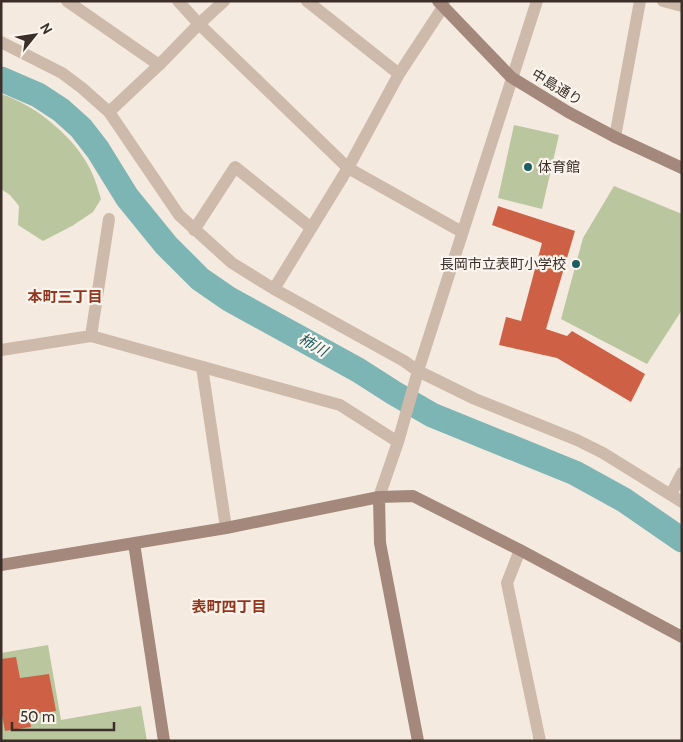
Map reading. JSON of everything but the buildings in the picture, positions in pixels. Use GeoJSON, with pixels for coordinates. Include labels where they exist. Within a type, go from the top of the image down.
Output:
{"type":"FeatureCollection","features":[{"type":"Feature","properties":{"kind":"street"},"geometry":{"type":"LineString","coordinates":[[67,1],[159,65]]}},
{"type":"Feature","properties":{"kind":"street"},"geometry":{"type":"LineString","coordinates":[[178,1],[198,24],[348,168],[462,232]]}},
{"type":"Feature","properties":{"kind":"street"},"geometry":{"type":"LineString","coordinates":[[109,112],[159,65],[198,24],[224,1]]}},
{"type":"Feature","properties":{"kind":"street"},"geometry":{"type":"LineString","coordinates":[[307,1],[399,74]]}},
{"type":"Feature","properties":{"kind":"street"},"geometry":{"type":"LineString","coordinates":[[418,741],[380,543],[379,497],[398,442],[418,371],[511,77],[537,1]]}},
{"type":"Feature","properties":{"kind":"street"},"geometry":{"type":"LineString","coordinates":[[615,137],[640,1]]}},
{"type":"Feature","properties":{"kind":"street"},"geometry":{"type":"LineString","coordinates":[[663,1],[682,6]]}},
{"type":"Feature","properties":{"kind":"street"},"geometry":{"type":"LineString","coordinates":[[274,289],[310,227],[348,168],[399,74],[442,3]]}},
{"type":"Feature","properties":{"kind":"street","name":"中島通り"},"geometry":{"type":"LineString","coordinates":[[442,3],[511,77],[568,112],[615,137],[682,168]]}},
{"type":"Feature","properties":{"kind":"street"},"geometry":{"type":"LineString","coordinates":[[1,42],[62,73],[109,112],[180,215],[194,230],[232,263],[274,289],[404,361],[418,371],[474,399],[577,440],[603,453],[682,502]]}},
{"type":"Feature","properties":{"kind":"street"},"geometry":{"type":"LineString","coordinates":[[194,230],[235,167],[310,227]]}},
{"type":"Feature","properties":{"kind":"street"},"geometry":{"type":"LineString","coordinates":[[91,336],[109,219]]}},
{"type":"Feature","properties":{"kind":"street"},"geometry":{"type":"LineString","coordinates":[[1,350],[91,336],[340,405],[398,442]]}},
{"type":"Feature","properties":{"kind":"street"},"geometry":{"type":"LineString","coordinates":[[202,367],[226,528]]}},
{"type":"Feature","properties":{"kind":"street"},"geometry":{"type":"LineString","coordinates":[[671,494],[682,473]]}},
{"type":"Feature","properties":{"kind":"street"},"geometry":{"type":"LineString","coordinates":[[1,565],[226,528],[379,497],[413,496],[520,550],[682,637]]}},
{"type":"Feature","properties":{"kind":"street"},"geometry":{"type":"LineString","coordinates":[[134,543],[164,741]]}},
{"type":"Feature","properties":{"kind":"street"},"geometry":{"type":"LineString","coordinates":[[520,550],[507,583],[540,741]]}},
{"type":"Feature","properties":{"kind":"green space"},"geometry":{"type":"Polygon","coordinates":[[[1,94],[28,106],[66,136],[85,160],[101,199],[93,212],[72,226],[43,241],[18,225],[19,206],[10,195],[1,189],[1,94]]]}},
{"type":"Feature","properties":{"kind":"green space","name":"体育館"},"geometry":{"type":"Polygon","coordinates":[[[514,125],[559,135],[542,209],[498,198],[514,125]]]}},
{"type":"Feature","properties":{"kind":"green space"},"geometry":{"type":"Polygon","coordinates":[[[614,186],[682,214],[682,310],[647,364],[561,319],[583,238],[614,186]]]}},
{"type":"Feature","properties":{"kind":"green space"},"geometry":{"type":"Polygon","coordinates":[[[48,645],[61,720],[141,706],[147,741],[1,741],[1,653],[48,645]]]}},
{"type":"Feature","properties":{"kind":"waterway","name":"柿川"},"geometry":{"type":"LineString","coordinates":[[1,79],[38,95],[61,110],[81,128],[98,150],[127,197],[166,245],[200,279],[229,299],[358,370],[432,415],[575,473],[624,500],[682,540]]}},
{"type":"Feature","properties":{"kind":"place","name":"体育館"},"geometry":{"type":"Point","coordinates":[528,167]}},
{"type":"Feature","properties":{"kind":"place","name":"長岡市立表町小学校"},"geometry":{"type":"Point","coordinates":[576,264]}},
{"type":"Feature","properties":{"kind":"district","name":"本町三丁目"},"geometry":{"type":"Point","coordinates":[65,297]}},
{"type":"Feature","properties":{"kind":"district","name":"表町四丁目"},"geometry":{"type":"Point","coordinates":[229,607]}}]}
